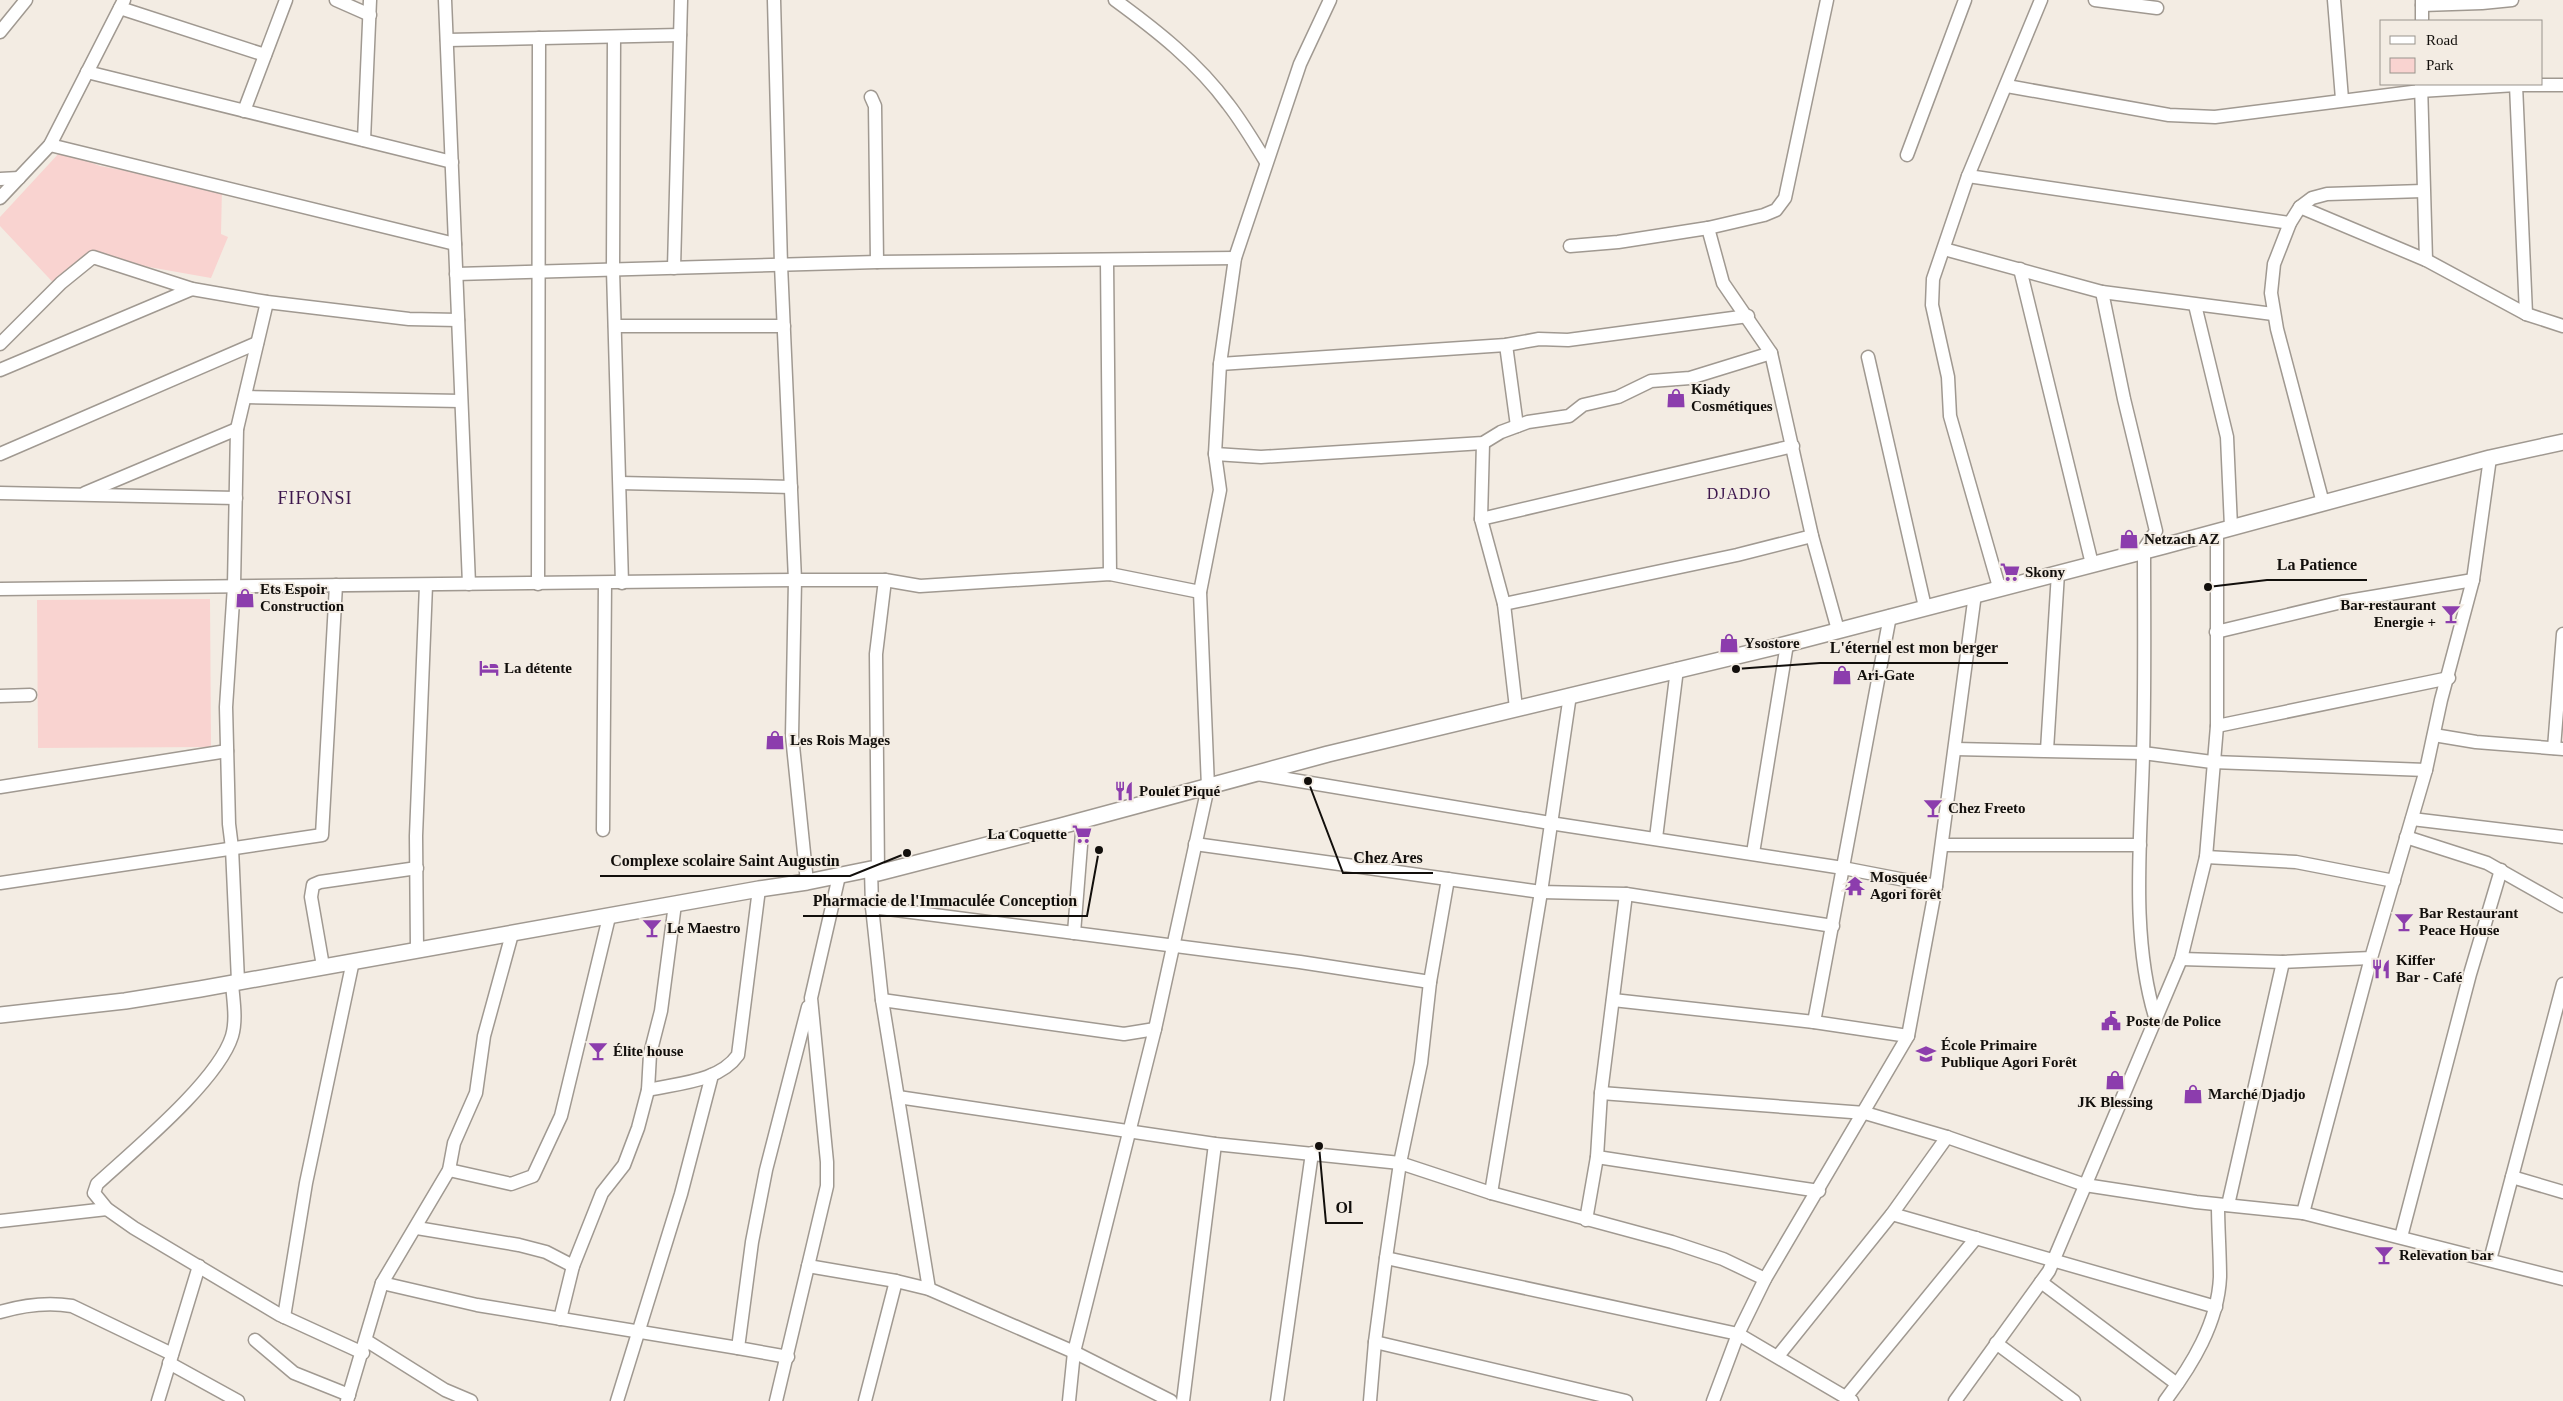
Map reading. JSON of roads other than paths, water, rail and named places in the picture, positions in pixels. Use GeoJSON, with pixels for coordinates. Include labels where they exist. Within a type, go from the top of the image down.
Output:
{"type":"FeatureCollection","features":[{"type":"Feature","properties":{"kind":"main road"},"geometry":{"type":"LineString","coordinates":[[0,1015],[126,1001],[759,889],[875,871],[1083,820],[1254,774],[1516,708],[1787,644],[2490,458],[2563,442]]}},
{"type":"Feature","properties":{"kind":"street"},"geometry":{"type":"LineString","coordinates":[[0,32],[26,0]]}},
{"type":"Feature","properties":{"kind":"street"},"geometry":{"type":"LineString","coordinates":[[244,111],[286,0]]}},
{"type":"Feature","properties":{"kind":"street"},"geometry":{"type":"LineString","coordinates":[[336,0],[370,15]]}},
{"type":"Feature","properties":{"kind":"street"},"geometry":{"type":"LineString","coordinates":[[364,140],[370,0]]}},
{"type":"Feature","properties":{"kind":"street"},"geometry":{"type":"LineString","coordinates":[[445,0],[469,584]]}},
{"type":"Feature","properties":{"kind":"street"},"geometry":{"type":"LineString","coordinates":[[674,268],[681,0]]}},
{"type":"Feature","properties":{"kind":"street"},"geometry":{"type":"LineString","coordinates":[[774,0],[781,265],[795,580],[792,736],[807,882]]}},
{"type":"Feature","properties":{"kind":"street"},"geometry":{"type":"LineString","coordinates":[[1115,0],[1161,34],[1213,85],[1228,104],[1266,162]]}},
{"type":"Feature","properties":{"kind":"street"},"geometry":{"type":"LineString","coordinates":[[1069,1401],[1074,1352],[1155,1029],[1208,787],[1200,592],[1220,490],[1215,454],[1220,364],[1235,258],[1300,64],[1330,0]]}},
{"type":"Feature","properties":{"kind":"street"},"geometry":{"type":"LineString","coordinates":[[1570,246],[1618,242],[1708,228],[1764,215],[1782,205],[1827,0]]}},
{"type":"Feature","properties":{"kind":"street"},"geometry":{"type":"LineString","coordinates":[[1907,155],[1965,0]]}},
{"type":"Feature","properties":{"kind":"street"},"geometry":{"type":"LineString","coordinates":[[1999,587],[1950,416],[1948,377],[1932,305],[1933,279],[1968,176],[2042,0]]}},
{"type":"Feature","properties":{"kind":"street"},"geometry":{"type":"LineString","coordinates":[[2095,0],[2156,8]]}},
{"type":"Feature","properties":{"kind":"street"},"geometry":{"type":"LineString","coordinates":[[2334,0],[2342,99]]}},
{"type":"Feature","properties":{"kind":"street"},"geometry":{"type":"LineString","coordinates":[[2422,20],[2422,2],[2482,4],[2512,0]]}},
{"type":"Feature","properties":{"kind":"street"},"geometry":{"type":"LineString","coordinates":[[0,198],[50,145],[122,4],[265,55]]}},
{"type":"Feature","properties":{"kind":"street"},"geometry":{"type":"LineString","coordinates":[[447,40],[680,35]]}},
{"type":"Feature","properties":{"kind":"street"},"geometry":{"type":"LineString","coordinates":[[614,37],[613,270],[622,583]]}},
{"type":"Feature","properties":{"kind":"street"},"geometry":{"type":"LineString","coordinates":[[538,584],[539,38]]}},
{"type":"Feature","properties":{"kind":"street"},"geometry":{"type":"LineString","coordinates":[[87,72],[452,162]]}},
{"type":"Feature","properties":{"kind":"street"},"geometry":{"type":"LineString","coordinates":[[2516,85],[2526,314]]}},
{"type":"Feature","properties":{"kind":"street"},"geometry":{"type":"LineString","coordinates":[[2007,86],[2169,115],[2215,117],[2420,87],[2563,85]]}},
{"type":"Feature","properties":{"kind":"street"},"geometry":{"type":"LineString","coordinates":[[2420,87],[2426,260]]}},
{"type":"Feature","properties":{"kind":"street"},"geometry":{"type":"LineString","coordinates":[[871,97],[875,106],[877,262]]}},
{"type":"Feature","properties":{"kind":"street"},"geometry":{"type":"LineString","coordinates":[[50,145],[455,244]]}},
{"type":"Feature","properties":{"kind":"street"},"geometry":{"type":"LineString","coordinates":[[1968,176],[2290,223]]}},
{"type":"Feature","properties":{"kind":"street"},"geometry":{"type":"LineString","coordinates":[[0,179],[19,178]]}},
{"type":"Feature","properties":{"kind":"street"},"geometry":{"type":"LineString","coordinates":[[2323,503],[2273,314],[2271,276],[2290,223],[2300,207],[2312,198],[2327,194],[2423,191]]}},
{"type":"Feature","properties":{"kind":"street"},"geometry":{"type":"LineString","coordinates":[[2300,207],[2426,260],[2526,314],[2563,326]]}},
{"type":"Feature","properties":{"kind":"street"},"geometry":{"type":"LineString","coordinates":[[1708,228],[1723,283],[1748,316],[1771,353],[1812,536],[1838,630]]}},
{"type":"Feature","properties":{"kind":"street"},"geometry":{"type":"LineString","coordinates":[[1944,249],[2102,292],[2273,314]]}},
{"type":"Feature","properties":{"kind":"street"},"geometry":{"type":"LineString","coordinates":[[0,344],[60,283],[93,257],[192,288],[267,302],[409,320],[458,320]]}},
{"type":"Feature","properties":{"kind":"street"},"geometry":{"type":"LineString","coordinates":[[456,274],[877,262],[1107,261],[1235,258]]}},
{"type":"Feature","properties":{"kind":"street"},"geometry":{"type":"LineString","coordinates":[[1107,261],[1110,574]]}},
{"type":"Feature","properties":{"kind":"street"},"geometry":{"type":"LineString","coordinates":[[2020,269],[2092,564]]}},
{"type":"Feature","properties":{"kind":"street"},"geometry":{"type":"LineString","coordinates":[[0,370],[192,288]]}},
{"type":"Feature","properties":{"kind":"street"},"geometry":{"type":"LineString","coordinates":[[2102,292],[2124,399],[2156,531],[2144,550],[2143,753],[2140,845],[2141,944],[2149,998],[2156,1020]]}},
{"type":"Feature","properties":{"kind":"street"},"geometry":{"type":"LineString","coordinates":[[267,302],[237,429],[234,586],[226,707],[229,824],[232,848],[234,1024],[228,1048],[215,1067],[183,1103],[97,1184],[94,1193],[107,1209],[199,1266],[284,1317],[362,1354]]}},
{"type":"Feature","properties":{"kind":"street"},"geometry":{"type":"LineString","coordinates":[[1955,1401],[2041,1282],[2054,1259],[2181,959],[2206,857],[2212,762],[2217,726],[2216,632],[2224,529],[2227,437],[2195,305]]}},
{"type":"Feature","properties":{"kind":"street"},"geometry":{"type":"LineString","coordinates":[[1220,364],[1506,345],[1540,339],[1568,340],[1748,316]]}},
{"type":"Feature","properties":{"kind":"street"},"geometry":{"type":"LineString","coordinates":[[615,326],[784,326]]}},
{"type":"Feature","properties":{"kind":"street"},"geometry":{"type":"LineString","coordinates":[[0,454],[257,344]]}},
{"type":"Feature","properties":{"kind":"street"},"geometry":{"type":"LineString","coordinates":[[1506,345],[1517,426]]}},
{"type":"Feature","properties":{"kind":"street"},"geometry":{"type":"LineString","coordinates":[[1215,454],[1261,457],[1483,443],[1501,432],[1528,422],[1569,416],[1583,405],[1618,397],[1651,381],[1690,378],[1771,353]]}},
{"type":"Feature","properties":{"kind":"street"},"geometry":{"type":"LineString","coordinates":[[1868,356],[1925,607]]}},
{"type":"Feature","properties":{"kind":"street"},"geometry":{"type":"LineString","coordinates":[[245,397],[462,401]]}},
{"type":"Feature","properties":{"kind":"street"},"geometry":{"type":"LineString","coordinates":[[82,495],[237,429]]}},
{"type":"Feature","properties":{"kind":"street"},"geometry":{"type":"LineString","coordinates":[[1483,443],[1481,518],[1504,604],[1516,708]]}},
{"type":"Feature","properties":{"kind":"street"},"geometry":{"type":"LineString","coordinates":[[1481,518],[1793,446]]}},
{"type":"Feature","properties":{"kind":"street"},"geometry":{"type":"LineString","coordinates":[[2304,1213],[2371,958],[2426,770],[2449,678],[2473,580],[2490,458]]}},
{"type":"Feature","properties":{"kind":"street"},"geometry":{"type":"LineString","coordinates":[[620,483],[791,487]]}},
{"type":"Feature","properties":{"kind":"street"},"geometry":{"type":"LineString","coordinates":[[0,493],[236,498]]}},
{"type":"Feature","properties":{"kind":"street"},"geometry":{"type":"LineString","coordinates":[[1504,604],[1737,555],[1812,536]]}},
{"type":"Feature","properties":{"kind":"street"},"geometry":{"type":"LineString","coordinates":[[2047,750],[2058,573]]}},
{"type":"Feature","properties":{"kind":"street"},"geometry":{"type":"LineString","coordinates":[[0,589],[795,580],[885,580],[920,586],[1110,574],[1200,592]]}},
{"type":"Feature","properties":{"kind":"street"},"geometry":{"type":"LineString","coordinates":[[885,580],[876,654],[875,871],[872,907],[882,1000],[928,1289]]}},
{"type":"Feature","properties":{"kind":"street"},"geometry":{"type":"LineString","coordinates":[[2216,632],[2342,602],[2473,580]]}},
{"type":"Feature","properties":{"kind":"street"},"geometry":{"type":"LineString","coordinates":[[604,830],[605,583]]}},
{"type":"Feature","properties":{"kind":"street"},"geometry":{"type":"LineString","coordinates":[[0,883],[322,835],[336,585]]}},
{"type":"Feature","properties":{"kind":"street"},"geometry":{"type":"LineString","coordinates":[[418,949],[417,868],[426,585]]}},
{"type":"Feature","properties":{"kind":"street"},"geometry":{"type":"LineString","coordinates":[[1713,1401],[1738,1334],[1765,1279],[1865,1113],[1908,1036],[1936,886],[1975,594]]}},
{"type":"Feature","properties":{"kind":"street"},"geometry":{"type":"LineString","coordinates":[[1814,1022],[1890,616]]}},
{"type":"Feature","properties":{"kind":"street"},"geometry":{"type":"LineString","coordinates":[[2434,735],[2476,742],[2559,749],[2563,634]]}},
{"type":"Feature","properties":{"kind":"street"},"geometry":{"type":"LineString","coordinates":[[1753,853],[1787,644]]}},
{"type":"Feature","properties":{"kind":"street"},"geometry":{"type":"LineString","coordinates":[[1656,838],[1677,669]]}},
{"type":"Feature","properties":{"kind":"street"},"geometry":{"type":"LineString","coordinates":[[2217,726],[2449,678]]}},
{"type":"Feature","properties":{"kind":"street"},"geometry":{"type":"LineString","coordinates":[[0,696],[30,695]]}},
{"type":"Feature","properties":{"kind":"street"},"geometry":{"type":"LineString","coordinates":[[1491,1193],[1541,892],[1570,696]]}},
{"type":"Feature","properties":{"kind":"street"},"geometry":{"type":"LineString","coordinates":[[1955,748],[2143,753],[2212,762],[2426,770]]}},
{"type":"Feature","properties":{"kind":"street"},"geometry":{"type":"LineString","coordinates":[[0,787],[227,750]]}},
{"type":"Feature","properties":{"kind":"street"},"geometry":{"type":"LineString","coordinates":[[1254,774],[1550,823],[1753,853],[1936,886]]}},
{"type":"Feature","properties":{"kind":"street"},"geometry":{"type":"LineString","coordinates":[[2412,819],[2563,837]]}},
{"type":"Feature","properties":{"kind":"street"},"geometry":{"type":"LineString","coordinates":[[1074,933],[1083,820]]}},
{"type":"Feature","properties":{"kind":"street"},"geometry":{"type":"LineString","coordinates":[[2406,837],[2480,860],[2563,906]]}},
{"type":"Feature","properties":{"kind":"street"},"geometry":{"type":"LineString","coordinates":[[1195,844],[1541,892],[1626,894],[1833,926]]}},
{"type":"Feature","properties":{"kind":"street"},"geometry":{"type":"LineString","coordinates":[[1942,845],[2140,845]]}},
{"type":"Feature","properties":{"kind":"street"},"geometry":{"type":"LineString","coordinates":[[2206,857],[2296,862],[2394,882]]}},
{"type":"Feature","properties":{"kind":"street"},"geometry":{"type":"LineString","coordinates":[[323,966],[311,897],[312,885],[320,882],[417,868]]}},
{"type":"Feature","properties":{"kind":"street"},"geometry":{"type":"LineString","coordinates":[[2400,1237],[2470,974],[2500,870]]}},
{"type":"Feature","properties":{"kind":"street"},"geometry":{"type":"LineString","coordinates":[[738,1348],[752,1242],[766,1170],[811,998],[839,876]]}},
{"type":"Feature","properties":{"kind":"street"},"geometry":{"type":"LineString","coordinates":[[1370,1401],[1374,1342],[1400,1163],[1422,1063],[1430,982],[1448,878]]}},
{"type":"Feature","properties":{"kind":"street"},"geometry":{"type":"LineString","coordinates":[[648,1090],[712,1075],[730,1066],[738,1055],[759,889]]}},
{"type":"Feature","properties":{"kind":"street"},"geometry":{"type":"LineString","coordinates":[[1586,1220],[1597,1157],[1601,1093],[1626,894]]}},
{"type":"Feature","properties":{"kind":"street"},"geometry":{"type":"LineString","coordinates":[[560,1319],[573,1266],[602,1193],[624,1165],[638,1128],[648,1090],[650,1054],[661,1011],[675,904]]}},
{"type":"Feature","properties":{"kind":"street"},"geometry":{"type":"LineString","coordinates":[[872,907],[1430,982]]}},
{"type":"Feature","properties":{"kind":"street"},"geometry":{"type":"LineString","coordinates":[[449,1170],[511,1184],[533,1176],[562,1116],[608,917]]}},
{"type":"Feature","properties":{"kind":"street"},"geometry":{"type":"LineString","coordinates":[[255,1340],[294,1373],[348,1398],[367,1341],[382,1283],[417,1228],[449,1170],[454,1143],[476,1093],[484,1036],[512,934]]}},
{"type":"Feature","properties":{"kind":"street"},"geometry":{"type":"LineString","coordinates":[[2181,959],[2283,962],[2371,958]]}},
{"type":"Feature","properties":{"kind":"street"},"geometry":{"type":"LineString","coordinates":[[284,1317],[306,1183],[353,961]]}},
{"type":"Feature","properties":{"kind":"street"},"geometry":{"type":"LineString","coordinates":[[2165,1401],[2177,1384],[2207,1331],[2216,1307],[2220,1278],[2223,1205],[2283,962]]}},
{"type":"Feature","properties":{"kind":"street"},"geometry":{"type":"LineString","coordinates":[[2490,1260],[2563,984]]}},
{"type":"Feature","properties":{"kind":"street"},"geometry":{"type":"LineString","coordinates":[[776,1401],[788,1357],[827,1186],[827,1162],[811,998]]}},
{"type":"Feature","properties":{"kind":"street"},"geometry":{"type":"LineString","coordinates":[[882,1000],[1124,1034],[1155,1029]]}},
{"type":"Feature","properties":{"kind":"street"},"geometry":{"type":"LineString","coordinates":[[1613,1000],[1814,1022],[1908,1036]]}},
{"type":"Feature","properties":{"kind":"street"},"geometry":{"type":"LineString","coordinates":[[616,1401],[681,1194],[712,1075]]}},
{"type":"Feature","properties":{"kind":"street"},"geometry":{"type":"LineString","coordinates":[[1601,1093],[1865,1113],[1947,1137],[2085,1185],[2223,1205],[2304,1213],[2563,1279]]}},
{"type":"Feature","properties":{"kind":"street"},"geometry":{"type":"LineString","coordinates":[[898,1098],[1215,1144],[1400,1163],[1491,1193],[1672,1242],[1723,1259],[1765,1279]]}},
{"type":"Feature","properties":{"kind":"street"},"geometry":{"type":"LineString","coordinates":[[1778,1356],[1892,1214],[1947,1137]]}},
{"type":"Feature","properties":{"kind":"street"},"geometry":{"type":"LineString","coordinates":[[1183,1401],[1215,1144]]}},
{"type":"Feature","properties":{"kind":"street"},"geometry":{"type":"LineString","coordinates":[[1277,1401],[1312,1153]]}},
{"type":"Feature","properties":{"kind":"street"},"geometry":{"type":"LineString","coordinates":[[1597,1157],[1819,1191]]}},
{"type":"Feature","properties":{"kind":"street"},"geometry":{"type":"LineString","coordinates":[[2512,1177],[2563,1192]]}},
{"type":"Feature","properties":{"kind":"street"},"geometry":{"type":"LineString","coordinates":[[0,1221],[107,1209]]}},
{"type":"Feature","properties":{"kind":"street"},"geometry":{"type":"LineString","coordinates":[[1892,1214],[2216,1307]]}},
{"type":"Feature","properties":{"kind":"street"},"geometry":{"type":"LineString","coordinates":[[417,1228],[520,1245],[546,1252],[573,1266]]}},
{"type":"Feature","properties":{"kind":"street"},"geometry":{"type":"LineString","coordinates":[[1386,1258],[1738,1334],[1849,1399],[1976,1238]]}},
{"type":"Feature","properties":{"kind":"street"},"geometry":{"type":"LineString","coordinates":[[158,1401],[199,1266]]}},
{"type":"Feature","properties":{"kind":"street"},"geometry":{"type":"LineString","coordinates":[[808,1266],[896,1281],[928,1289],[1074,1352],[1171,1401]]}},
{"type":"Feature","properties":{"kind":"street"},"geometry":{"type":"LineString","coordinates":[[865,1401],[896,1281]]}},
{"type":"Feature","properties":{"kind":"street"},"geometry":{"type":"LineString","coordinates":[[2041,1282],[2177,1384]]}},
{"type":"Feature","properties":{"kind":"street"},"geometry":{"type":"LineString","coordinates":[[382,1283],[477,1305],[788,1357]]}},
{"type":"Feature","properties":{"kind":"street"},"geometry":{"type":"LineString","coordinates":[[0,1312],[21,1306],[47,1304],[72,1306],[171,1358],[238,1401]]}},
{"type":"Feature","properties":{"kind":"street"},"geometry":{"type":"LineString","coordinates":[[367,1341],[445,1390],[471,1401]]}},
{"type":"Feature","properties":{"kind":"street"},"geometry":{"type":"LineString","coordinates":[[1374,1342],[1626,1401]]}},
{"type":"Feature","properties":{"kind":"street"},"geometry":{"type":"LineString","coordinates":[[1996,1343],[2074,1401]]}},
{"type":"Feature","properties":{"kind":"place","name":"Kiady Cosmétiques"},"geometry":{"type":"Point","coordinates":[1676,398]}},
{"type":"Feature","properties":{"kind":"place","name":"Netzach AZ"},"geometry":{"type":"Point","coordinates":[2129,539]}},
{"type":"Feature","properties":{"kind":"place","name":"Skony"},"geometry":{"type":"Point","coordinates":[2010,572]}},
{"type":"Feature","properties":{"kind":"place","name":"La Patience"},"geometry":{"type":"Point","coordinates":[2208,587]}},
{"type":"Feature","properties":{"kind":"place","name":"Ets Espoir Construction"},"geometry":{"type":"Point","coordinates":[245,598]}},
{"type":"Feature","properties":{"kind":"place","name":"Bar-restaurant Energie +"},"geometry":{"type":"Point","coordinates":[2451,614]}},
{"type":"Feature","properties":{"kind":"place","name":"Ysostore"},"geometry":{"type":"Point","coordinates":[1729,643]}},
{"type":"Feature","properties":{"kind":"place","name":"La détente"},"geometry":{"type":"Point","coordinates":[489,668]}},
{"type":"Feature","properties":{"kind":"place","name":"L'éternel est mon berger"},"geometry":{"type":"Point","coordinates":[1736,669]}},
{"type":"Feature","properties":{"kind":"place","name":"Ari-Gate"},"geometry":{"type":"Point","coordinates":[1842,675]}},
{"type":"Feature","properties":{"kind":"place","name":"Les Rois Mages"},"geometry":{"type":"Point","coordinates":[775,740]}},
{"type":"Feature","properties":{"kind":"place","name":"Chez Ares"},"geometry":{"type":"Point","coordinates":[1308,781]}},
{"type":"Feature","properties":{"kind":"place","name":"Poulet Piqué"},"geometry":{"type":"Point","coordinates":[1124,791]}},
{"type":"Feature","properties":{"kind":"place","name":"Chez Freeto"},"geometry":{"type":"Point","coordinates":[1933,808]}},
{"type":"Feature","properties":{"kind":"place","name":"La Coquette"},"geometry":{"type":"Point","coordinates":[1082,834]}},
{"type":"Feature","properties":{"kind":"place","name":"Pharmacie de l'Immaculée Conception"},"geometry":{"type":"Point","coordinates":[1099,850]}},
{"type":"Feature","properties":{"kind":"place","name":"Complexe scolaire Saint Augustin"},"geometry":{"type":"Point","coordinates":[907,853]}},
{"type":"Feature","properties":{"kind":"place","name":"Mosquée Agori forêt"},"geometry":{"type":"Point","coordinates":[1855,886]}},
{"type":"Feature","properties":{"kind":"place","name":"Bar Restaurant Peace House"},"geometry":{"type":"Point","coordinates":[2404,922]}},
{"type":"Feature","properties":{"kind":"place","name":"Le Maestro"},"geometry":{"type":"Point","coordinates":[652,928]}},
{"type":"Feature","properties":{"kind":"place","name":"Kiffer Bar - Café"},"geometry":{"type":"Point","coordinates":[2381,969]}},
{"type":"Feature","properties":{"kind":"place","name":"Poste de Police"},"geometry":{"type":"Point","coordinates":[2111,1021]}},
{"type":"Feature","properties":{"kind":"place","name":"Élite house"},"geometry":{"type":"Point","coordinates":[598,1051]}},
{"type":"Feature","properties":{"kind":"place","name":"École Primaire Publique Agori Forêt"},"geometry":{"type":"Point","coordinates":[1926,1054]}},
{"type":"Feature","properties":{"kind":"place","name":"JK Blessing"},"geometry":{"type":"Point","coordinates":[2115,1080]}},
{"type":"Feature","properties":{"kind":"place","name":"Marché Djadjo"},"geometry":{"type":"Point","coordinates":[2193,1094]}},
{"type":"Feature","properties":{"kind":"place","name":"Ol"},"geometry":{"type":"Point","coordinates":[1319,1146]}},
{"type":"Feature","properties":{"kind":"place","name":"Relevation bar"},"geometry":{"type":"Point","coordinates":[2384,1255]}},
{"type":"Feature","properties":{"kind":"district","name":"DJADJO"},"geometry":{"type":"Point","coordinates":[1739,493]}},
{"type":"Feature","properties":{"kind":"district","name":"FIFONSI"},"geometry":{"type":"Point","coordinates":[315,498]}}]}
